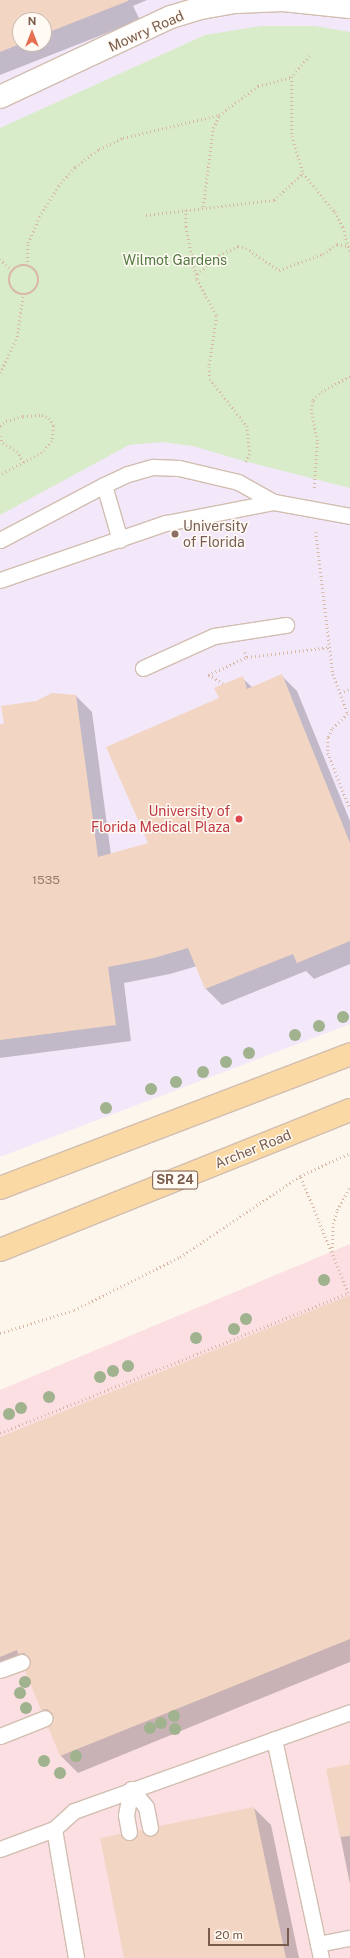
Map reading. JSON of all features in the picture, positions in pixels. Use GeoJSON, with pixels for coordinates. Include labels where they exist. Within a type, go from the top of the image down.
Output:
{"type":"FeatureCollection","features":[{"type":"Feature","properties":{"kind":"main road"},"geometry":{"type":"LineString","coordinates":[[0,1188],[350,1054]]}},
{"type":"Feature","properties":{"kind":"main road","name":"Archer Road"},"geometry":{"type":"LineString","coordinates":[[0,1250],[350,1110]]}},
{"type":"Feature","properties":{"kind":"street","name":"Mowry Road"},"geometry":{"type":"LineString","coordinates":[[0,98],[171,17],[201,8],[236,2],[283,0],[350,7]]}},
{"type":"Feature","properties":{"kind":"lane"},"geometry":{"type":"LineString","coordinates":[[0,540],[104,485],[128,474],[153,467],[179,468],[238,482],[274,502],[350,516]]}},
{"type":"Feature","properties":{"kind":"lane"},"geometry":{"type":"LineString","coordinates":[[104,485],[120,540]]}},
{"type":"Feature","properties":{"kind":"lane"},"geometry":{"type":"LineString","coordinates":[[0,580],[166,523],[274,502]]}},
{"type":"Feature","properties":{"kind":"lane"},"geometry":{"type":"LineString","coordinates":[[143,668],[214,636],[286,625]]}},
{"type":"Feature","properties":{"kind":"lane"},"geometry":{"type":"LineString","coordinates":[[0,1670],[22,1662]]}},
{"type":"Feature","properties":{"kind":"lane"},"geometry":{"type":"LineString","coordinates":[[0,1849],[54,1829],[74,1811],[350,1712]]}},
{"type":"Feature","properties":{"kind":"lane"},"geometry":{"type":"LineString","coordinates":[[0,1736],[45,1718]]}},
{"type":"Feature","properties":{"kind":"lane"},"geometry":{"type":"LineString","coordinates":[[274,1739],[319,1951],[350,1938]]}},
{"type":"Feature","properties":{"kind":"lane"},"geometry":{"type":"LineString","coordinates":[[132,1789],[146,1807],[150,1828]]}},
{"type":"Feature","properties":{"kind":"lane"},"geometry":{"type":"LineString","coordinates":[[129,1832],[126,1815],[132,1789]]}},
{"type":"Feature","properties":{"kind":"lane"},"geometry":{"type":"LineString","coordinates":[[54,1829],[76,1958]]}},
{"type":"Feature","properties":{"kind":"path"},"geometry":{"type":"LineString","coordinates":[[27,266],[33,227],[58,186],[75,168],[99,150],[123,138],[219,115],[258,86],[292,77],[310,56]]}},
{"type":"Feature","properties":{"kind":"path"},"geometry":{"type":"LineString","coordinates":[[292,77],[292,136],[303,173],[335,212],[343,227],[350,252]]}},
{"type":"Feature","properties":{"kind":"path"},"geometry":{"type":"LineString","coordinates":[[203,207],[213,128],[219,115]]}},
{"type":"Feature","properties":{"kind":"path"},"geometry":{"type":"LineString","coordinates":[[146,215],[203,207],[274,200],[303,173]]}},
{"type":"Feature","properties":{"kind":"path"},"geometry":{"type":"LineString","coordinates":[[186,210],[186,227],[196,274],[217,316],[209,367],[210,378],[214,387],[232,405],[249,431],[250,454],[244,465]]}},
{"type":"Feature","properties":{"kind":"path"},"geometry":{"type":"LineString","coordinates":[[196,274],[213,259],[238,246],[252,251],[279,270],[323,254],[337,244],[348,246]]}},
{"type":"Feature","properties":{"kind":"path"},"geometry":{"type":"LineString","coordinates":[[0,259],[12,271]]}},
{"type":"Feature","properties":{"kind":"path"},"geometry":{"type":"LineString","coordinates":[[21,265],[27,266],[32,266],[38,274],[39,284],[33,293],[23,295],[13,290],[9,280],[12,271],[21,265]]}},
{"type":"Feature","properties":{"kind":"path"},"geometry":{"type":"LineString","coordinates":[[0,373],[17,337],[23,295]]}},
{"type":"Feature","properties":{"kind":"path"},"geometry":{"type":"LineString","coordinates":[[314,490],[317,441],[311,410],[313,400],[321,392],[350,376]]}},
{"type":"Feature","properties":{"kind":"path"},"geometry":{"type":"LineString","coordinates":[[0,426],[6,421],[23,416],[42,415],[49,418],[54,426],[52,441],[42,453],[24,464],[0,475]]}},
{"type":"Feature","properties":{"kind":"path"},"geometry":{"type":"LineString","coordinates":[[0,436],[3,443],[17,450],[24,464]]}},
{"type":"Feature","properties":{"kind":"path"},"geometry":{"type":"LineString","coordinates":[[315,525],[333,674],[348,714],[332,729],[328,746],[350,809]]}},
{"type":"Feature","properties":{"kind":"path"},"geometry":{"type":"LineString","coordinates":[[223,684],[208,675],[247,658]]}},
{"type":"Feature","properties":{"kind":"path"},"geometry":{"type":"LineString","coordinates":[[340,694],[350,689]]}},
{"type":"Feature","properties":{"kind":"path"},"geometry":{"type":"LineString","coordinates":[[0,1333],[74,1310],[180,1257],[300,1176],[350,1153]]}},
{"type":"Feature","properties":{"kind":"path"},"geometry":{"type":"LineString","coordinates":[[0,1433],[348,1293],[300,1176]]}},
{"type":"Feature","properties":{"kind":"path"},"geometry":{"type":"LineString","coordinates":[[332,1254],[333,1224],[337,1210],[350,1187]]}},
{"type":"Feature","properties":{"kind":"shaded area","name":"University of Florida"},"geometry":{"type":"Polygon","coordinates":[[[0,0],[350,0],[350,1024],[0,1157],[0,0]]]}},
{"type":"Feature","properties":{"kind":"shaded area"},"geometry":{"type":"Polygon","coordinates":[[[350,1244],[350,1958],[0,1958],[0,1390],[350,1244]]]}},
{"type":"Feature","properties":{"kind":"green space","name":"Wilmot Gardens"},"geometry":{"type":"Polygon","coordinates":[[[261,26],[315,26],[350,32],[350,488],[240,460],[193,446],[161,442],[129,445],[0,515],[0,128],[205,35],[261,26]]]}},
{"type":"Feature","properties":{"kind":"building"},"geometry":{"type":"Polygon","coordinates":[[[0,0],[128,0],[52,31],[52,12],[12,12],[12,47],[0,52],[0,0]]]}},
{"type":"Feature","properties":{"kind":"building","name":"University of Florida Medical Plaza"},"geometry":{"type":"Polygon","coordinates":[[[282,674],[350,843],[350,941],[297,963],[293,954],[205,989],[188,948],[154,958],[108,967],[116,1025],[0,1040],[0,724],[4,724],[1,706],[36,701],[52,693],[76,695],[98,857],[148,843],[106,747],[219,698],[214,688],[243,676],[247,689],[282,674]]]}},
{"type":"Feature","properties":{"kind":"building"},"geometry":{"type":"Polygon","coordinates":[[[350,1295],[350,1639],[60,1756],[48,1727],[52,1723],[53,1714],[47,1709],[41,1710],[25,1670],[31,1664],[30,1659],[24,1653],[18,1654],[17,1650],[0,1657],[0,1437],[350,1295]]]}},
{"type":"Feature","properties":{"kind":"building"},"geometry":{"type":"Polygon","coordinates":[[[350,1764],[350,1836],[340,1837],[326,1769],[350,1764]]]}},
{"type":"Feature","properties":{"kind":"building"},"geometry":{"type":"Polygon","coordinates":[[[254,1807],[286,1958],[124,1958],[100,1838],[120,1834],[126,1840],[131,1841],[137,1835],[138,1830],[141,1830],[147,1836],[152,1837],[158,1831],[159,1826],[254,1807]]]}},
{"type":"Feature","properties":{"kind":"place","name":"University of Florida"},"geometry":{"type":"Point","coordinates":[175,534]}},
{"type":"Feature","properties":{"kind":"place","name":"University of Florida Medical Plaza"},"geometry":{"type":"Point","coordinates":[239,819]}}]}
